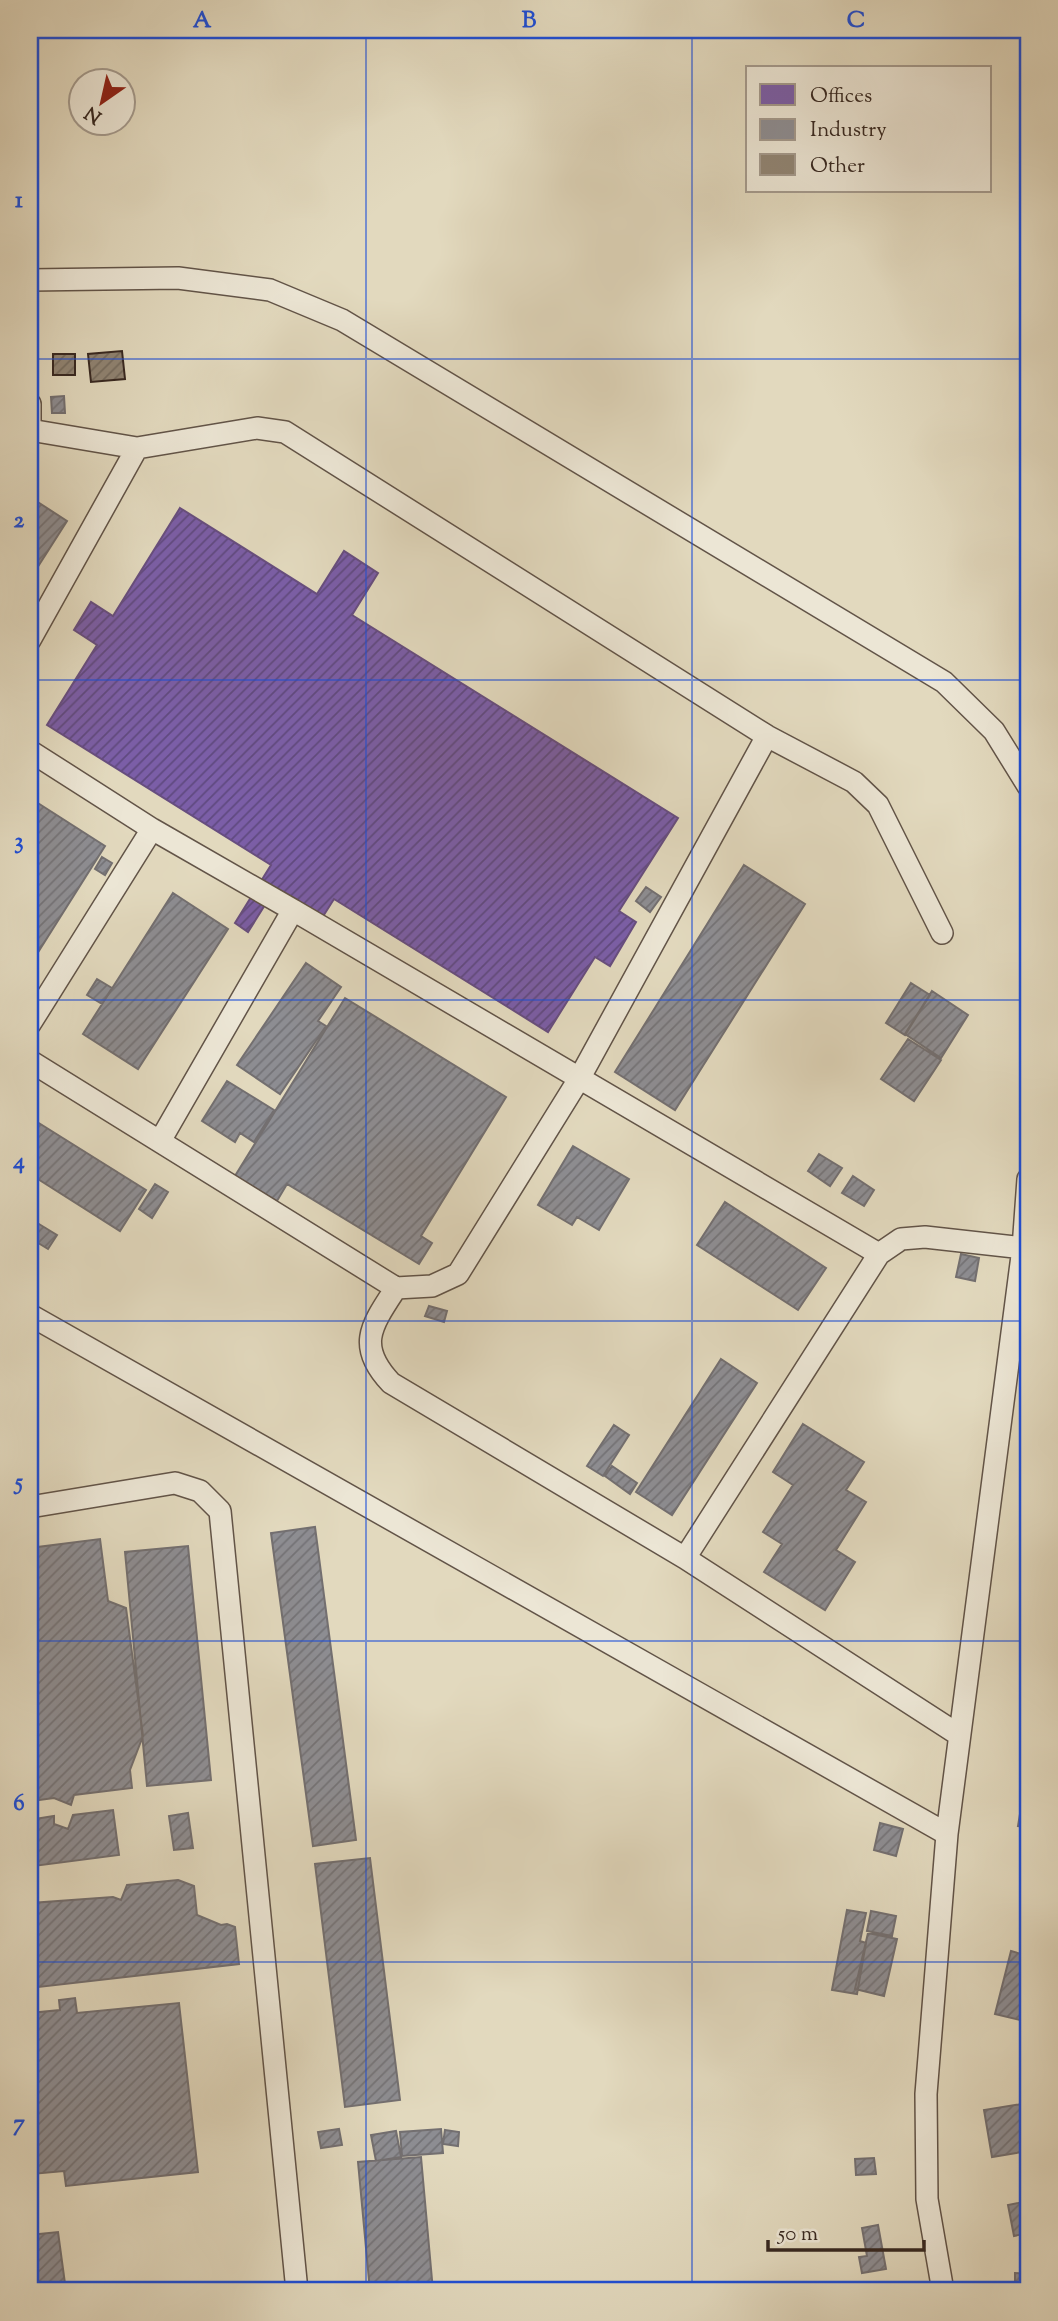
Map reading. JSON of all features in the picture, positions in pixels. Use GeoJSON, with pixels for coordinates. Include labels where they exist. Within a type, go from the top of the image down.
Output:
{"type":"FeatureCollection","features":[{"type":"Feature","properties":{"kind":"street"},"geometry":{"type":"LineString","coordinates":[[30,281],[178,278],[270,290],[342,320],[944,682],[994,731],[1028,786]]}},
{"type":"Feature","properties":{"kind":"street"},"geometry":{"type":"LineString","coordinates":[[30,404],[30,430],[137,448],[257,428],[285,432],[767,736],[854,782],[878,806],[942,933]]}},
{"type":"Feature","properties":{"kind":"street"},"geometry":{"type":"LineString","coordinates":[[30,640],[137,448]]}},
{"type":"Feature","properties":{"kind":"street"},"geometry":{"type":"LineString","coordinates":[[30,1061],[396,1288],[432,1286],[458,1274],[579,1079],[767,736]]}},
{"type":"Feature","properties":{"kind":"street"},"geometry":{"type":"LineString","coordinates":[[30,751],[152,829],[878,1254]]}},
{"type":"Feature","properties":{"kind":"street"},"geometry":{"type":"LineString","coordinates":[[30,1024],[152,829]]}},
{"type":"Feature","properties":{"kind":"street"},"geometry":{"type":"LineString","coordinates":[[159,1141],[293,911]]}},
{"type":"Feature","properties":{"kind":"street"},"geometry":{"type":"LineString","coordinates":[[943,2291],[927,2199],[926,2094],[947,1834],[1023,1248],[1028,1180]]}},
{"type":"Feature","properties":{"kind":"street"},"geometry":{"type":"LineString","coordinates":[[685,1558],[878,1254],[901,1239],[925,1237],[1023,1248]]}},
{"type":"Feature","properties":{"kind":"street"},"geometry":{"type":"LineString","coordinates":[[396,1288],[372,1325],[370,1349],[378,1368],[391,1383],[685,1558],[960,1735]]}},
{"type":"Feature","properties":{"kind":"street"},"geometry":{"type":"LineString","coordinates":[[30,1315],[947,1834]]}},
{"type":"Feature","properties":{"kind":"street"},"geometry":{"type":"LineString","coordinates":[[30,1507],[175,1483],[200,1491],[220,1511],[297,2291]]}},
{"type":"Feature","properties":{"kind":"building: Offices"},"geometry":{"type":"Polygon","coordinates":[[[180,508],[317,594],[344,551],[378,573],[352,615],[678,818],[619,911],[636,922],[610,966],[595,957],[548,1032],[334,899],[322,918],[275,889],[248,932],[235,923],[271,865],[47,725],[97,645],[74,630],[91,602],[113,616],[180,508]]]}},
{"type":"Feature","properties":{"kind":"building: Industry"},"geometry":{"type":"Polygon","coordinates":[[[64,396],[65,413],[52,413],[51,397],[64,396]]]}},
{"type":"Feature","properties":{"kind":"building: Industry"},"geometry":{"type":"Polygon","coordinates":[[[30,497],[67,521],[30,579],[30,497]]]}},
{"type":"Feature","properties":{"kind":"building: Industry"},"geometry":{"type":"Polygon","coordinates":[[[30,798],[105,846],[30,965],[30,798]]]}},
{"type":"Feature","properties":{"kind":"building: Industry"},"geometry":{"type":"Polygon","coordinates":[[[102,857],[112,863],[105,875],[95,869],[102,857]]]}},
{"type":"Feature","properties":{"kind":"building: Industry"},"geometry":{"type":"Polygon","coordinates":[[[744,865],[805,904],[675,1110],[615,1072],[744,865]]]}},
{"type":"Feature","properties":{"kind":"building: Industry"},"geometry":{"type":"Polygon","coordinates":[[[646,887],[661,897],[650,912],[636,901],[646,887]]]}},
{"type":"Feature","properties":{"kind":"building: Industry"},"geometry":{"type":"Polygon","coordinates":[[[173,893],[228,929],[138,1069],[83,1034],[173,893]]]}},
{"type":"Feature","properties":{"kind":"building: Industry"},"geometry":{"type":"Polygon","coordinates":[[[306,963],[341,987],[318,1021],[326,1026],[280,1094],[237,1065],[306,963]]]}},
{"type":"Feature","properties":{"kind":"building: Industry"},"geometry":{"type":"Polygon","coordinates":[[[97,979],[112,988],[102,1004],[87,995],[97,979]]]}},
{"type":"Feature","properties":{"kind":"building: Industry"},"geometry":{"type":"Polygon","coordinates":[[[911,983],[930,995],[905,1035],[886,1023],[911,983]]]}},
{"type":"Feature","properties":{"kind":"building: Industry"},"geometry":{"type":"Polygon","coordinates":[[[932,991],[968,1015],[941,1058],[905,1034],[932,991]]]}},
{"type":"Feature","properties":{"kind":"building: Industry"},"geometry":{"type":"Polygon","coordinates":[[[345,998],[506,1097],[421,1236],[432,1243],[419,1264],[287,1184],[277,1201],[235,1176],[345,998]]]}},
{"type":"Feature","properties":{"kind":"building: Industry"},"geometry":{"type":"Polygon","coordinates":[[[908,1039],[941,1060],[914,1101],[881,1079],[908,1039]]]}},
{"type":"Feature","properties":{"kind":"building: Industry"},"geometry":{"type":"Polygon","coordinates":[[[227,1081],[274,1110],[254,1142],[240,1133],[235,1142],[202,1121],[227,1081]]]}},
{"type":"Feature","properties":{"kind":"building: Industry"},"geometry":{"type":"Polygon","coordinates":[[[34,1120],[146,1190],[120,1231],[30,1174],[30,1127],[34,1120]]]}},
{"type":"Feature","properties":{"kind":"building: Industry"},"geometry":{"type":"Polygon","coordinates":[[[573,1146],[629,1179],[599,1230],[577,1217],[572,1225],[538,1205],[573,1146]]]}},
{"type":"Feature","properties":{"kind":"building: Industry"},"geometry":{"type":"Polygon","coordinates":[[[819,1154],[842,1168],[830,1186],[808,1171],[819,1154]]]}},
{"type":"Feature","properties":{"kind":"building: Industry"},"geometry":{"type":"Polygon","coordinates":[[[853,1176],[874,1190],[864,1206],[842,1193],[853,1176]]]}},
{"type":"Feature","properties":{"kind":"building: Industry"},"geometry":{"type":"Polygon","coordinates":[[[155,1184],[168,1192],[152,1218],[139,1209],[155,1184]]]}},
{"type":"Feature","properties":{"kind":"building: Industry"},"geometry":{"type":"Polygon","coordinates":[[[725,1202],[826,1268],[798,1310],[697,1245],[725,1202]]]}},
{"type":"Feature","properties":{"kind":"building: Industry"},"geometry":{"type":"Polygon","coordinates":[[[34,1221],[57,1235],[48,1249],[30,1238],[30,1227],[34,1221]]]}},
{"type":"Feature","properties":{"kind":"building: Industry"},"geometry":{"type":"Polygon","coordinates":[[[961,1254],[979,1258],[975,1281],[956,1277],[961,1254]]]}},
{"type":"Feature","properties":{"kind":"building: Industry"},"geometry":{"type":"Polygon","coordinates":[[[429,1306],[447,1311],[444,1322],[425,1316],[429,1306]]]}},
{"type":"Feature","properties":{"kind":"building: Industry"},"geometry":{"type":"Polygon","coordinates":[[[721,1359],[757,1383],[672,1515],[636,1492],[721,1359]]]}},
{"type":"Feature","properties":{"kind":"building: Industry"},"geometry":{"type":"Polygon","coordinates":[[[803,1424],[864,1462],[846,1490],[866,1502],[836,1550],[855,1562],[825,1610],[764,1572],[782,1544],[763,1532],[793,1485],[773,1472],[803,1424]]]}},
{"type":"Feature","properties":{"kind":"building: Industry"},"geometry":{"type":"Polygon","coordinates":[[[614,1425],[629,1435],[603,1476],[587,1466],[614,1425]]]}},
{"type":"Feature","properties":{"kind":"building: Industry"},"geometry":{"type":"Polygon","coordinates":[[[612,1466],[637,1483],[630,1494],[605,1476],[612,1466]]]}},
{"type":"Feature","properties":{"kind":"building: Industry"},"geometry":{"type":"Polygon","coordinates":[[[315,1527],[356,1840],[313,1846],[271,1533],[315,1527]]]}},
{"type":"Feature","properties":{"kind":"building: Industry"},"geometry":{"type":"Polygon","coordinates":[[[100,1539],[108,1601],[126,1608],[143,1736],[130,1770],[132,1788],[74,1795],[71,1805],[54,1798],[32,1801],[30,1548],[100,1539]]]}},
{"type":"Feature","properties":{"kind":"building: Industry"},"geometry":{"type":"Polygon","coordinates":[[[188,1546],[211,1780],[147,1786],[125,1552],[188,1546]]]}},
{"type":"Feature","properties":{"kind":"building: Industry"},"geometry":{"type":"Polygon","coordinates":[[[1021,1808],[1028,1809],[1028,1827],[1018,1826],[1021,1808]]]}},
{"type":"Feature","properties":{"kind":"building: Industry"},"geometry":{"type":"Polygon","coordinates":[[[113,1810],[119,1855],[33,1866],[35,1882],[30,1883],[30,1817],[35,1819],[54,1816],[54,1824],[68,1829],[73,1815],[113,1810]]]}},
{"type":"Feature","properties":{"kind":"building: Industry"},"geometry":{"type":"Polygon","coordinates":[[[188,1813],[193,1848],[174,1850],[169,1816],[188,1813]]]}},
{"type":"Feature","properties":{"kind":"building: Industry"},"geometry":{"type":"Polygon","coordinates":[[[880,1823],[903,1829],[896,1856],[874,1850],[880,1823]]]}},
{"type":"Feature","properties":{"kind":"building: Industry"},"geometry":{"type":"Polygon","coordinates":[[[370,1858],[400,2100],[345,2107],[315,1864],[370,1858]]]}},
{"type":"Feature","properties":{"kind":"building: Industry"},"geometry":{"type":"Polygon","coordinates":[[[178,1880],[194,1886],[197,1915],[221,1925],[235,1927],[239,1964],[30,1988],[31,1903],[113,1897],[121,1900],[127,1885],[178,1880]]]}},
{"type":"Feature","properties":{"kind":"building: Industry"},"geometry":{"type":"Polygon","coordinates":[[[847,1910],[866,1913],[860,1941],[866,1943],[857,1994],[832,1990],[847,1910]]]}},
{"type":"Feature","properties":{"kind":"building: Industry"},"geometry":{"type":"Polygon","coordinates":[[[871,1911],[896,1916],[892,1936],[867,1931],[871,1911]]]}},
{"type":"Feature","properties":{"kind":"building: Industry"},"geometry":{"type":"Polygon","coordinates":[[[868,1933],[897,1939],[884,1996],[855,1989],[868,1933]]]}},
{"type":"Feature","properties":{"kind":"building: Industry"},"geometry":{"type":"Polygon","coordinates":[[[1011,1951],[1028,1956],[1028,2022],[995,2014],[1011,1951]]]}},
{"type":"Feature","properties":{"kind":"building: Industry"},"geometry":{"type":"Polygon","coordinates":[[[75,1998],[77,2013],[179,2003],[198,2172],[66,2186],[64,2171],[32,2174],[30,2013],[60,2010],[59,2000],[75,1998]]]}},
{"type":"Feature","properties":{"kind":"building: Industry"},"geometry":{"type":"Polygon","coordinates":[[[1028,2103],[1028,2151],[992,2157],[984,2110],[1028,2103]]]}},
{"type":"Feature","properties":{"kind":"building: Industry"},"geometry":{"type":"Polygon","coordinates":[[[339,2129],[342,2145],[321,2148],[318,2132],[339,2129]]]}},
{"type":"Feature","properties":{"kind":"building: Industry"},"geometry":{"type":"Polygon","coordinates":[[[441,2129],[443,2153],[402,2156],[400,2132],[441,2129]]]}},
{"type":"Feature","properties":{"kind":"building: Industry"},"geometry":{"type":"Polygon","coordinates":[[[445,2130],[459,2132],[458,2146],[443,2144],[445,2130]]]}},
{"type":"Feature","properties":{"kind":"building: Industry"},"geometry":{"type":"Polygon","coordinates":[[[396,2131],[401,2157],[376,2161],[371,2135],[396,2131]]]}},
{"type":"Feature","properties":{"kind":"building: Industry"},"geometry":{"type":"Polygon","coordinates":[[[421,2157],[433,2291],[370,2291],[358,2162],[421,2157]]]}},
{"type":"Feature","properties":{"kind":"building: Industry"},"geometry":{"type":"Polygon","coordinates":[[[874,2158],[876,2174],[856,2175],[855,2159],[874,2158]]]}},
{"type":"Feature","properties":{"kind":"building: Industry"},"geometry":{"type":"Polygon","coordinates":[[[1028,2201],[1028,2233],[1014,2236],[1008,2205],[1028,2201]]]}},
{"type":"Feature","properties":{"kind":"building: Industry"},"geometry":{"type":"Polygon","coordinates":[[[878,2225],[886,2269],[862,2273],[859,2257],[867,2256],[862,2228],[878,2225]]]}},
{"type":"Feature","properties":{"kind":"building: Industry"},"geometry":{"type":"Polygon","coordinates":[[[58,2232],[66,2291],[30,2291],[30,2235],[58,2232]]]}},
{"type":"Feature","properties":{"kind":"building: Industry"},"geometry":{"type":"Polygon","coordinates":[[[1015,2273],[1028,2274],[1028,2289],[1015,2288],[1015,2273]]]}},
{"type":"Feature","properties":{"kind":"building: Other"},"geometry":{"type":"Polygon","coordinates":[[[122,351],[125,379],[91,382],[88,354],[122,351]]]}},
{"type":"Feature","properties":{"kind":"building: Other"},"geometry":{"type":"Polygon","coordinates":[[[53,354],[75,354],[75,375],[53,375],[53,354]]]}}]}
